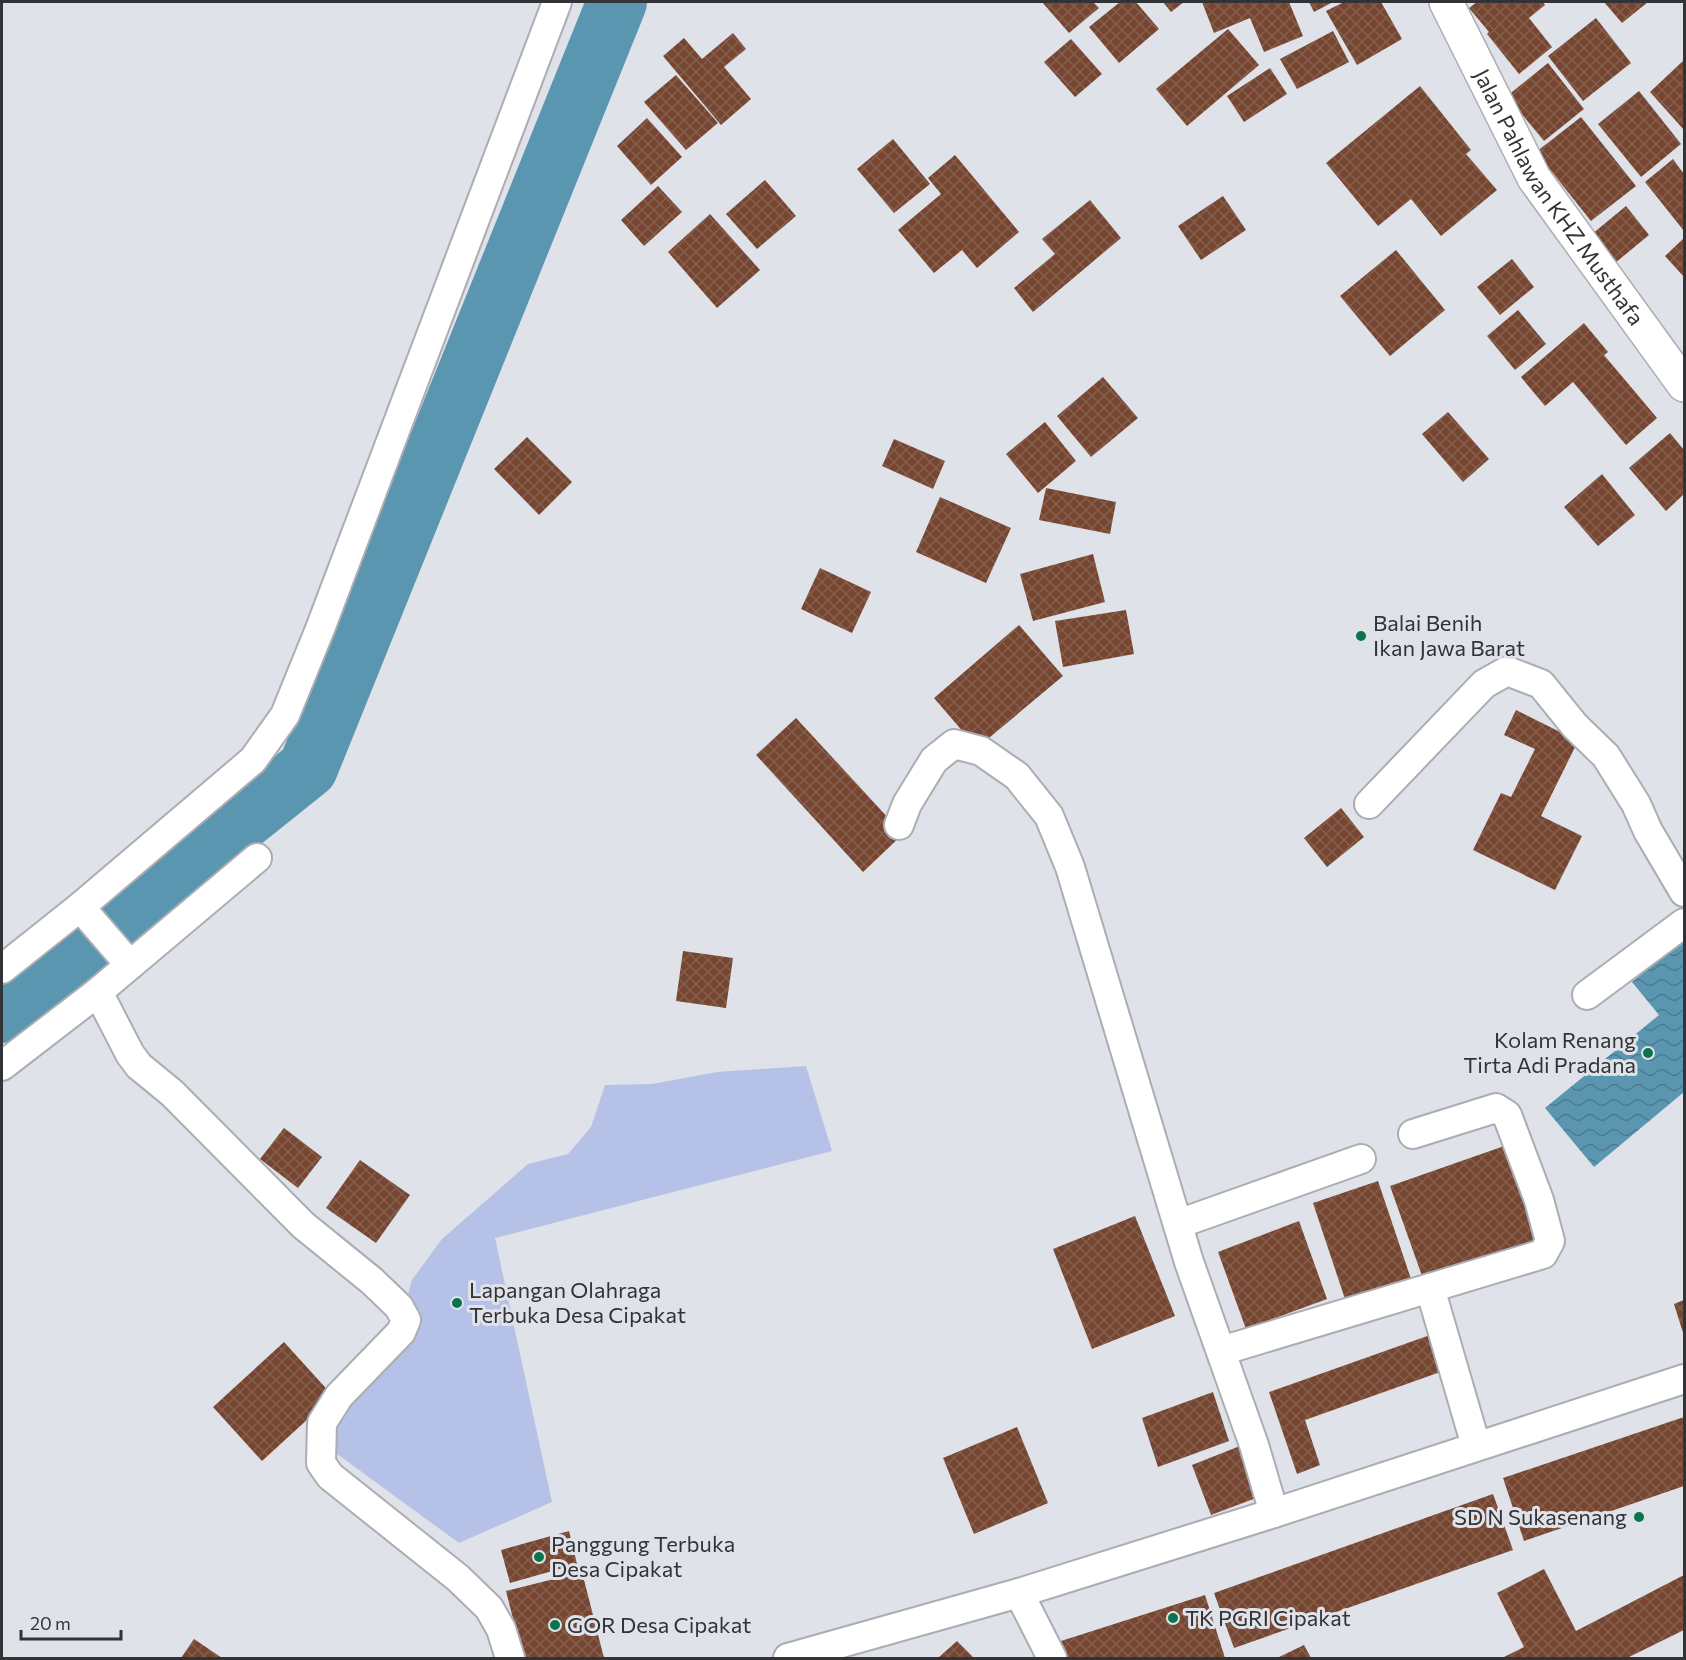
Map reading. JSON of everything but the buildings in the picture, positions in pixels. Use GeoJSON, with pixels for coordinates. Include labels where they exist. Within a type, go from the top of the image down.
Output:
{"type":"FeatureCollection","features":[{"type":"Feature","properties":{"kind":"street"},"geometry":{"type":"LineString","coordinates":[[2,969],[86,914],[253,760],[285,715],[320,629],[557,2]]}},
{"type":"Feature","properties":{"kind":"street","name":"Jalan Pahlawan KHZ Musthafa"},"geometry":{"type":"LineString","coordinates":[[1446,2],[1534,178],[1684,385]]}},
{"type":"Feature","properties":{"kind":"street"},"geometry":{"type":"LineString","coordinates":[[1369,804],[1484,684],[1507,671],[1541,684],[1575,726],[1606,756],[1636,804],[1647,831],[1684,892]]}},
{"type":"Feature","properties":{"kind":"street"},"geometry":{"type":"LineString","coordinates":[[899,825],[907,804],[934,760],[954,744],[981,751],[1017,776],[1049,816],[1070,867],[1189,1262],[1254,1445],[1275,1514]]}},
{"type":"Feature","properties":{"kind":"street"},"geometry":{"type":"LineString","coordinates":[[2,1066],[98,992],[127,961],[256,858]]}},
{"type":"Feature","properties":{"kind":"street"},"geometry":{"type":"LineString","coordinates":[[86,914],[127,961]]}},
{"type":"Feature","properties":{"kind":"street"},"geometry":{"type":"LineString","coordinates":[[1587,995],[1684,923]]}},
{"type":"Feature","properties":{"kind":"street"},"geometry":{"type":"LineString","coordinates":[[98,992],[130,1054],[139,1066],[172,1093],[303,1225],[372,1281],[399,1307],[406,1320],[401,1332],[339,1396],[322,1423],[321,1463],[330,1476],[458,1578],[489,1608],[501,1629],[510,1659]]}},
{"type":"Feature","properties":{"kind":"street"},"geometry":{"type":"LineString","coordinates":[[1221,1351],[1543,1254],[1550,1241],[1539,1200],[1507,1115],[1496,1108],[1413,1134]]}},
{"type":"Feature","properties":{"kind":"street"},"geometry":{"type":"LineString","coordinates":[[1178,1224],[1361,1159]]}},
{"type":"Feature","properties":{"kind":"street"},"geometry":{"type":"LineString","coordinates":[[1430,1288],[1476,1446]]}},
{"type":"Feature","properties":{"kind":"street"},"geometry":{"type":"LineString","coordinates":[[788,1659],[1019,1593],[1275,1514],[1684,1379]]}},
{"type":"Feature","properties":{"kind":"street"},"geometry":{"type":"LineString","coordinates":[[1019,1593],[1052,1659]]}},
{"type":"Feature","properties":{"kind":"shaded area","name":"Lapangan Olahraga Terbuka Desa Cipakat"},"geometry":{"type":"Polygon","coordinates":[[[806,1066],[832,1151],[495,1238],[552,1502],[459,1543],[318,1440],[399,1326],[412,1280],[442,1239],[528,1164],[568,1154],[591,1127],[605,1085],[652,1084],[717,1072],[806,1066]]]}},
{"type":"Feature","properties":{"kind":"water","name":"Kolam Renang Tirta Adi Pradana"},"geometry":{"type":"Polygon","coordinates":[[[1683,940],[1684,1092],[1594,1167],[1545,1108],[1659,1015],[1632,982],[1683,940]]]}},
{"type":"Feature","properties":{"kind":"waterway"},"geometry":{"type":"LineString","coordinates":[[2,1013],[308,768],[617,2]]}},
{"type":"Feature","properties":{"kind":"place","name":"Balai Benih Ikan Jawa Barat"},"geometry":{"type":"Point","coordinates":[1361,636]}},
{"type":"Feature","properties":{"kind":"place","name":"Kolam Renang Tirta Adi Pradana"},"geometry":{"type":"Point","coordinates":[1648,1053]}},
{"type":"Feature","properties":{"kind":"place","name":"Lapangan Olahraga Terbuka Desa Cipakat"},"geometry":{"type":"Point","coordinates":[457,1303]}},
{"type":"Feature","properties":{"kind":"place","name":"SD N Sukasenang"},"geometry":{"type":"Point","coordinates":[1639,1517]}},
{"type":"Feature","properties":{"kind":"place","name":"Panggung Terbuka Desa Cipakat"},"geometry":{"type":"Point","coordinates":[539,1557]}},
{"type":"Feature","properties":{"kind":"place","name":"TK PGRI Cipakat"},"geometry":{"type":"Point","coordinates":[1173,1618]}},
{"type":"Feature","properties":{"kind":"place","name":"GOR Desa Cipakat"},"geometry":{"type":"Point","coordinates":[555,1625]}}]}
